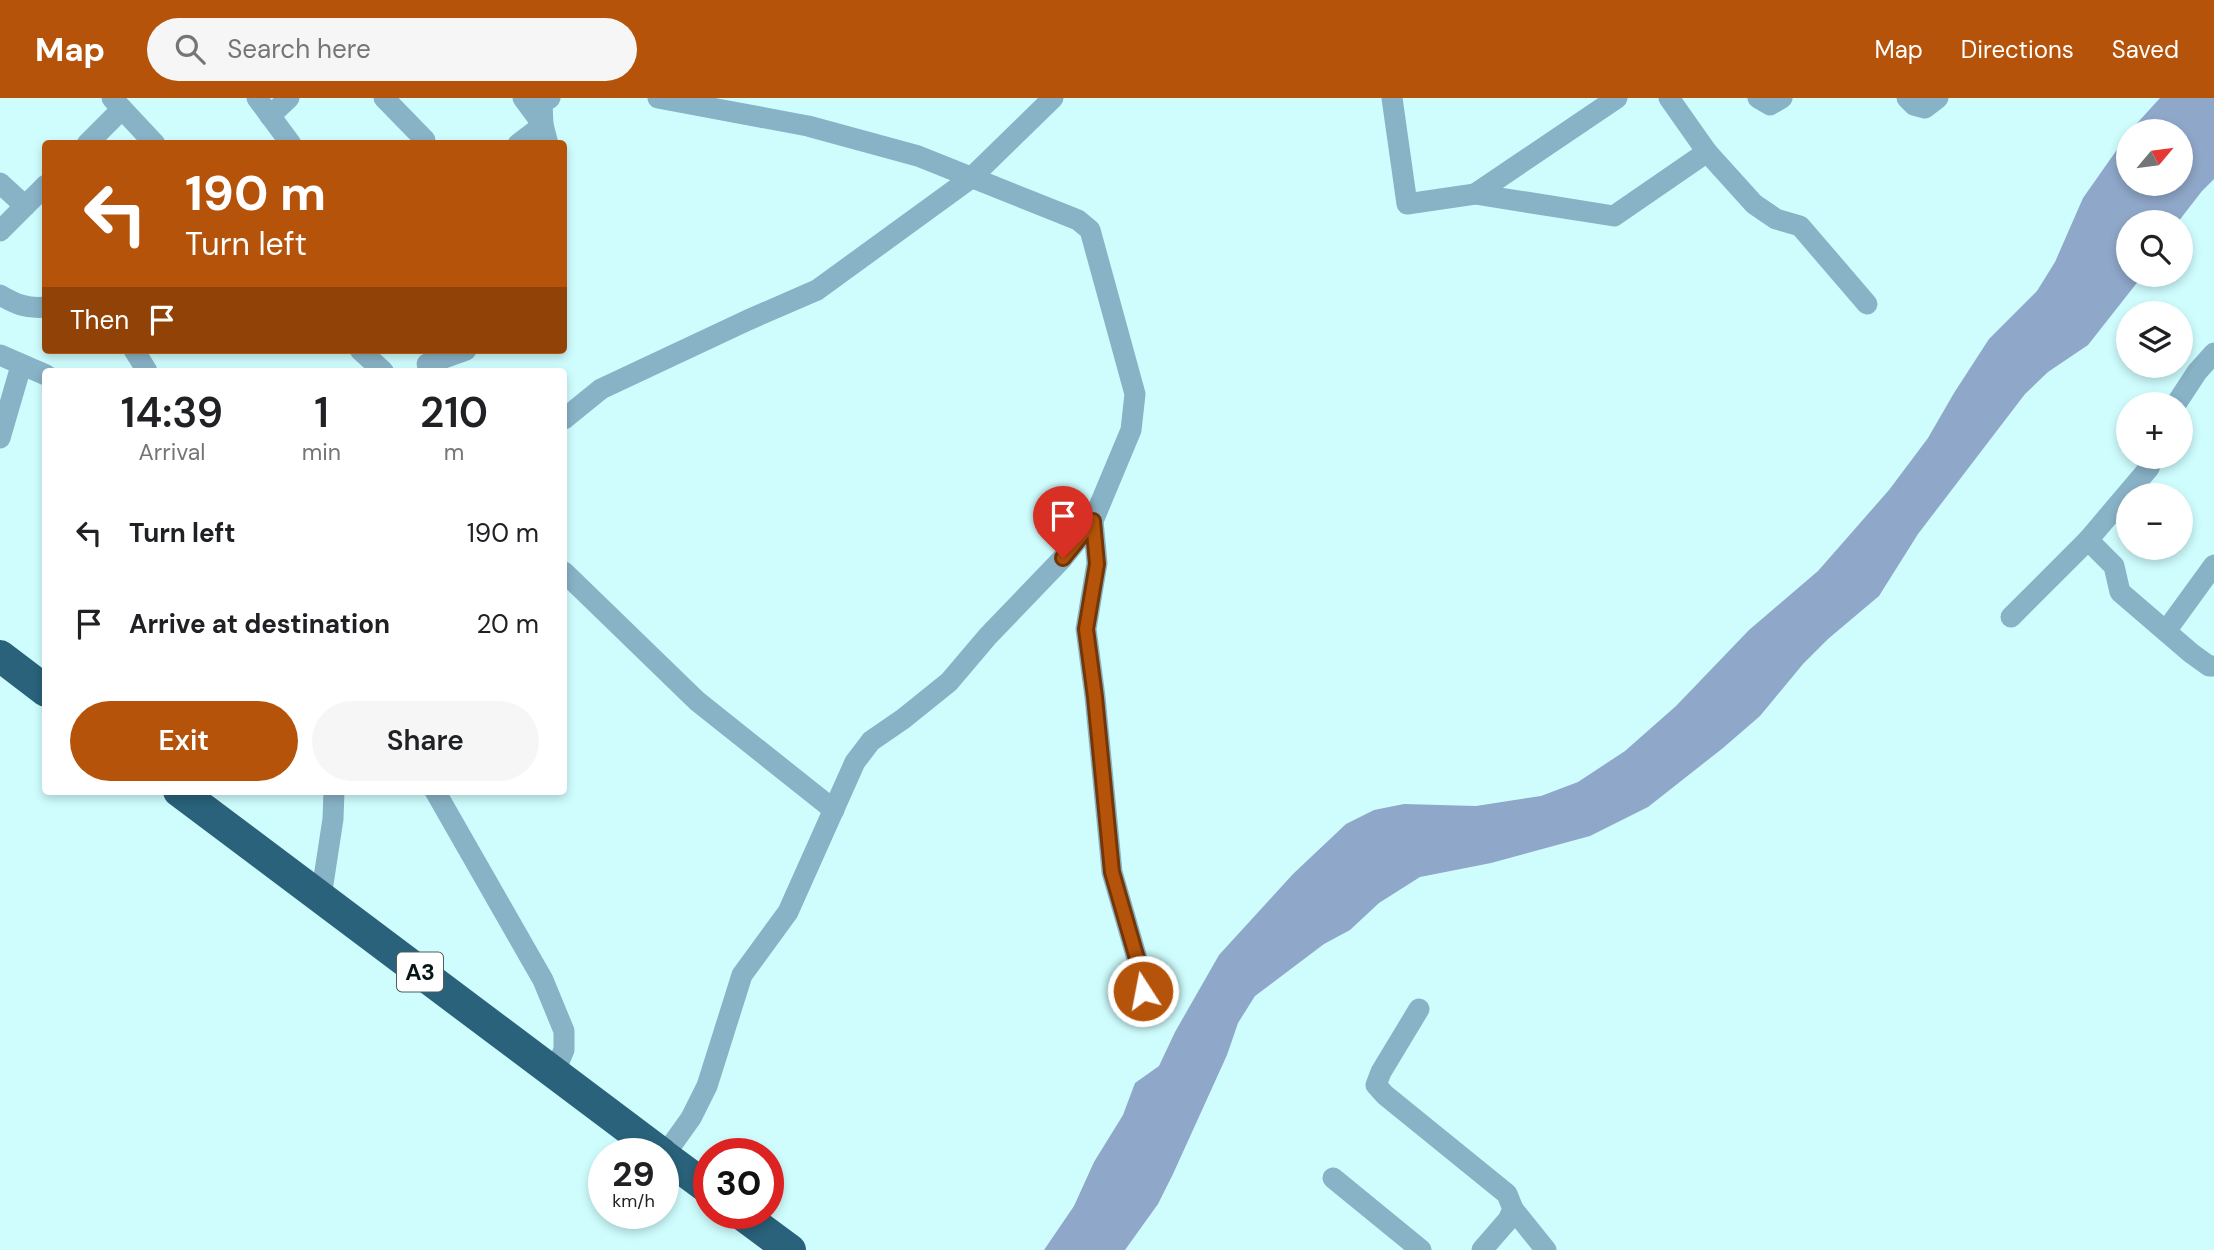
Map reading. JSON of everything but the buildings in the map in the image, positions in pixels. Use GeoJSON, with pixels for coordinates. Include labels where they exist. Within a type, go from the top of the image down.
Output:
{"type":"FeatureCollection","features":[{"type":"Feature","properties":{"kind":"highway"},"geometry":{"type":"LineString","coordinates":[[0,656],[42,688]]}},
{"type":"Feature","properties":{"kind":"highway","name":"A3"},"geometry":{"type":"LineString","coordinates":[[184,795],[641,1138]]}},
{"type":"Feature","properties":{"kind":"highway"},"geometry":{"type":"LineString","coordinates":[[762,1229],[790,1250]]}},
{"type":"Feature","properties":{"kind":"street"},"geometry":{"type":"LineString","coordinates":[[257,98],[288,140]]}},
{"type":"Feature","properties":{"kind":"street"},"geometry":{"type":"LineString","coordinates":[[270,116],[289,98]]}},
{"type":"Feature","properties":{"kind":"street"},"geometry":{"type":"LineString","coordinates":[[384,98],[422,140]]}},
{"type":"Feature","properties":{"kind":"street"},"geometry":{"type":"LineString","coordinates":[[523,98],[545,134]]}},
{"type":"Feature","properties":{"kind":"street"},"geometry":{"type":"LineString","coordinates":[[545,134],[542,103],[550,98]]}},
{"type":"Feature","properties":{"kind":"street"},"geometry":{"type":"LineString","coordinates":[[658,98],[734,110],[808,126],[918,156],[1078,220],[1090,230],[1135,394],[1131,430],[1093,521],[1063,558],[988,636],[949,682],[871,741],[855,762],[788,912],[742,975],[707,1086],[691,1118],[677,1138]]}},
{"type":"Feature","properties":{"kind":"street"},"geometry":{"type":"LineString","coordinates":[[567,417],[601,389],[817,290],[971,178],[1053,98]]}},
{"type":"Feature","properties":{"kind":"street"},"geometry":{"type":"LineString","coordinates":[[1392,98],[1407,204],[1475,194],[1614,216],[1707,152]]}},
{"type":"Feature","properties":{"kind":"street"},"geometry":{"type":"LineString","coordinates":[[1475,194],[1617,98]]}},
{"type":"Feature","properties":{"kind":"street"},"geometry":{"type":"LineString","coordinates":[[1669,98],[1707,152],[1754,204],[1776,219],[1800,226],[1867,304]]}},
{"type":"Feature","properties":{"kind":"street"},"geometry":{"type":"LineString","coordinates":[[1758,98],[1770,106],[1782,98]]}},
{"type":"Feature","properties":{"kind":"street"},"geometry":{"type":"LineString","coordinates":[[1907,98],[1914,105],[1925,108],[1938,98]]}},
{"type":"Feature","properties":{"kind":"street"},"geometry":{"type":"LineString","coordinates":[[90,140],[117,103],[151,140]]}},
{"type":"Feature","properties":{"kind":"street"},"geometry":{"type":"LineString","coordinates":[[0,183],[38,197],[0,231]]}},
{"type":"Feature","properties":{"kind":"street"},"geometry":{"type":"LineString","coordinates":[[0,295],[15,304],[32,309],[42,308]]}},
{"type":"Feature","properties":{"kind":"street"},"geometry":{"type":"LineString","coordinates":[[364,354],[380,368]]}},
{"type":"Feature","properties":{"kind":"street"},"geometry":{"type":"LineString","coordinates":[[427,362],[453,354]]}},
{"type":"Feature","properties":{"kind":"street"},"geometry":{"type":"LineString","coordinates":[[2184,392],[2197,372],[2214,354]]}},
{"type":"Feature","properties":{"kind":"street"},"geometry":{"type":"LineString","coordinates":[[0,355],[42,374]]}},
{"type":"Feature","properties":{"kind":"street"},"geometry":{"type":"LineString","coordinates":[[0,438],[21,366]]}},
{"type":"Feature","properties":{"kind":"street"},"geometry":{"type":"LineString","coordinates":[[2011,617],[2088,540],[2148,469]]}},
{"type":"Feature","properties":{"kind":"street"},"geometry":{"type":"LineString","coordinates":[[1093,521],[1097,564],[1086,629],[1112,872],[1140,969],[1146,1012]]}},
{"type":"Feature","properties":{"kind":"street"},"geometry":{"type":"LineString","coordinates":[[2088,540],[2115,566],[2120,592],[2209,666],[2214,666]]}},
{"type":"Feature","properties":{"kind":"street"},"geometry":{"type":"LineString","coordinates":[[2166,631],[2214,565]]}},
{"type":"Feature","properties":{"kind":"street"},"geometry":{"type":"LineString","coordinates":[[567,575],[697,701],[834,810]]}},
{"type":"Feature","properties":{"kind":"street"},"geometry":{"type":"LineString","coordinates":[[321,897],[334,819],[334,795]]}},
{"type":"Feature","properties":{"kind":"street"},"geometry":{"type":"LineString","coordinates":[[437,795],[543,980],[564,1031],[564,1049],[555,1073]]}},
{"type":"Feature","properties":{"kind":"street"},"geometry":{"type":"LineString","coordinates":[[1419,1009],[1376,1085],[1507,1194],[1513,1209],[1546,1250]]}},
{"type":"Feature","properties":{"kind":"street"},"geometry":{"type":"LineString","coordinates":[[1332,1178],[1421,1250]]}},
{"type":"Feature","properties":{"kind":"street"},"geometry":{"type":"LineString","coordinates":[[1482,1250],[1508,1220],[1513,1209]]}},
{"type":"Feature","properties":{"kind":"water"},"geometry":{"type":"Polygon","coordinates":[[[2160,98],[2214,98],[2214,179],[2187,210],[2116,210],[2116,287],[2134,287],[2123,301],[2116,301],[2116,309],[2088,345],[2048,372],[2025,394],[1918,534],[1879,596],[1803,664],[1760,716],[1648,807],[1590,836],[1491,863],[1420,877],[1379,903],[1350,930],[1324,944],[1255,996],[1238,1023],[1227,1055],[1158,1204],[1125,1250],[1044,1250],[1074,1206],[1094,1162],[1123,1115],[1135,1083],[1159,1066],[1219,955],[1293,874],[1346,824],[1374,810],[1404,804],[1476,806],[1541,796],[1578,782],[1625,751],[1676,706],[1749,630],[1818,571],[1889,490],[1928,438],[1989,339],[2037,291],[2055,262],[2083,198],[2116,151],[2116,196],[2193,196],[2193,119],[2141,119],[2160,98]]]}},
{"type":"Feature","properties":{"kind":"route"},"geometry":{"type":"LineString","coordinates":[[1063,558],[1093,521],[1097,564],[1086,629],[1112,872],[1140,969],[1143,991]]}}]}
